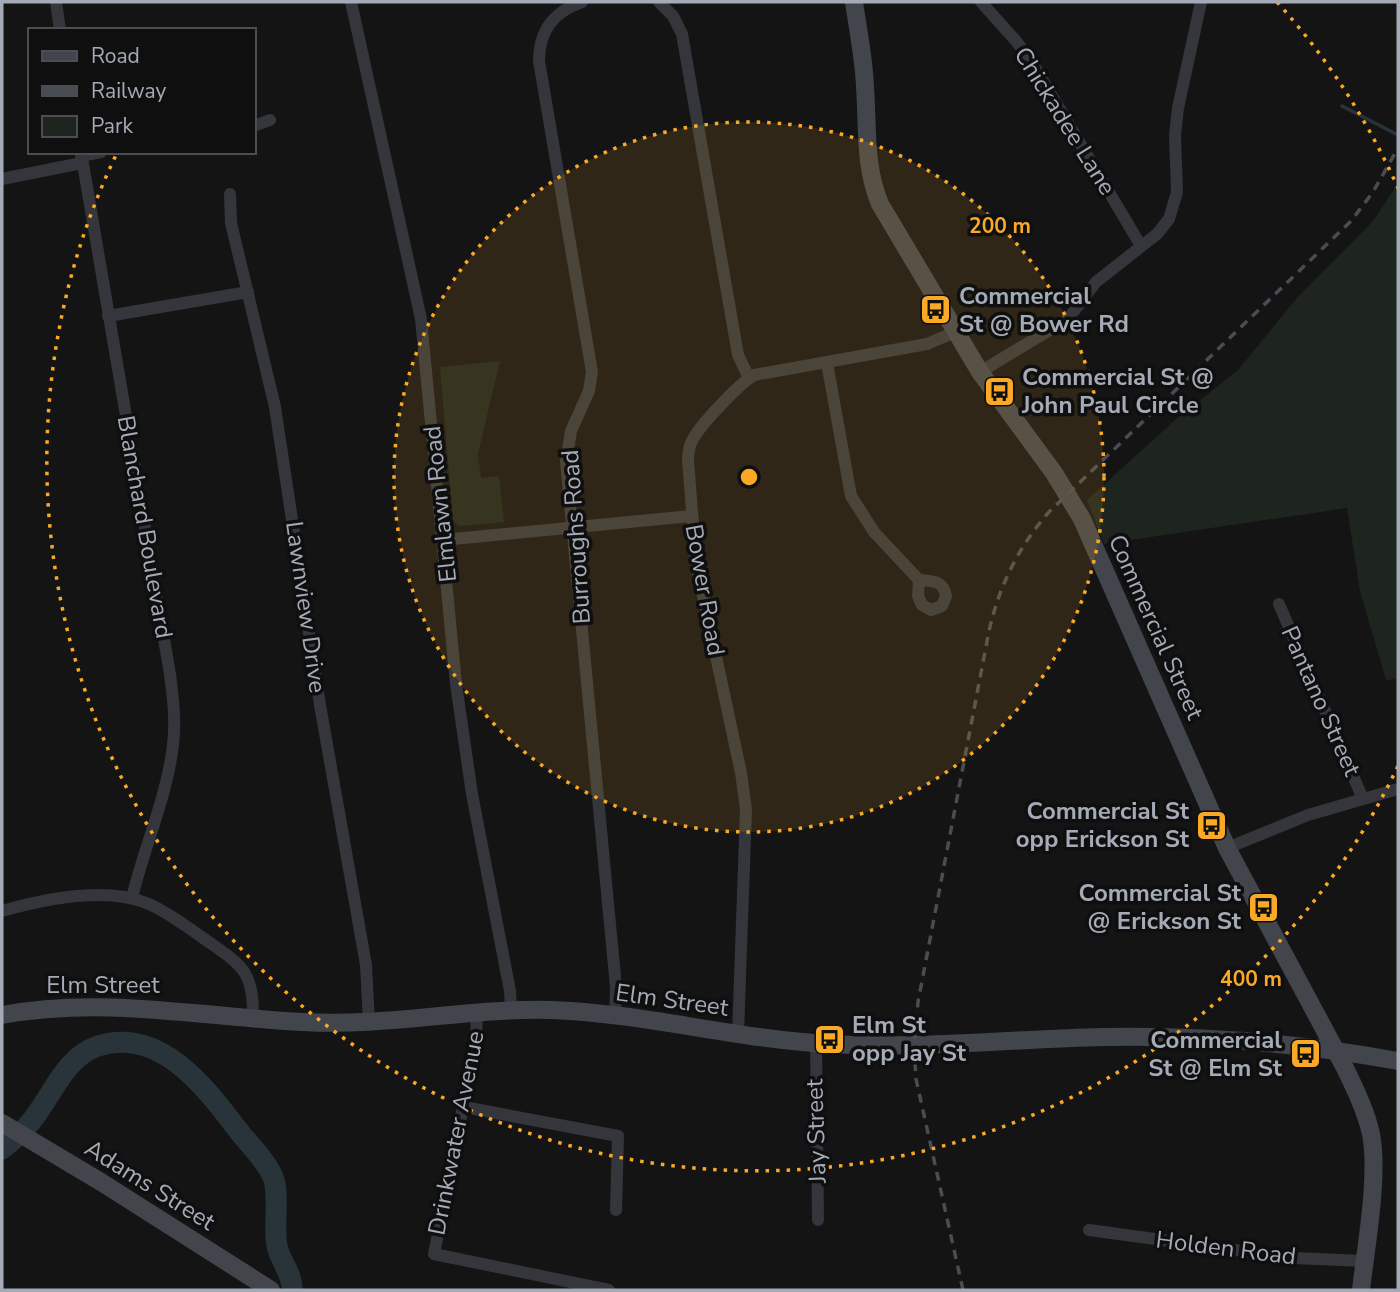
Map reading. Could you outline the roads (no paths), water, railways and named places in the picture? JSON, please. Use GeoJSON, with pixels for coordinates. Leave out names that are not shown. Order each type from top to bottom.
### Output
{"type":"FeatureCollection","features":[{"type":"Feature","properties":{"kind":"main road","name":"Commercial Street"},"geometry":{"type":"LineString","coordinates":[[854,2],[864,69],[867,150],[873,186],[884,213],[980,372],[1062,484],[1082,519],[1227,848],[1362,1104],[1372,1142],[1373,1168],[1361,1290]]}},
{"type":"Feature","properties":{"kind":"main road","name":"Elm Street"},"geometry":{"type":"LineString","coordinates":[[2,1015],[59,1007],[120,1006],[307,1023],[511,1010],[561,1011],[816,1043],[890,1046],[1103,1037],[1174,1037],[1268,1041],[1398,1061]]}},
{"type":"Feature","properties":{"kind":"main road","name":"Adams Street"},"geometry":{"type":"LineString","coordinates":[[6,1125],[269,1290]]}},
{"type":"Feature","properties":{"kind":"street"},"geometry":{"type":"LineString","coordinates":[[56,2],[60,28]]}},
{"type":"Feature","properties":{"kind":"street","name":"Elmlawn Road"},"geometry":{"type":"LineString","coordinates":[[351,2],[424,340],[455,677],[470,781],[510,991],[511,1010]]}},
{"type":"Feature","properties":{"kind":"street","name":"Burroughs Road"},"geometry":{"type":"LineString","coordinates":[[582,2],[562,10],[548,24],[542,34],[539,55],[592,372],[589,391],[573,424],[567,446],[567,470],[616,987],[615,1017]]}},
{"type":"Feature","properties":{"kind":"street"},"geometry":{"type":"LineString","coordinates":[[659,2],[673,16],[682,34],[738,355],[749,378],[933,342],[955,332]]}},
{"type":"Feature","properties":{"kind":"street","name":"Chickadee Lane"},"geometry":{"type":"LineString","coordinates":[[981,2],[1033,64],[1141,246]]}},
{"type":"Feature","properties":{"kind":"street"},"geometry":{"type":"LineString","coordinates":[[980,372],[1068,319],[1096,282],[1166,225],[1175,204],[1177,117],[1201,2]]}},
{"type":"Feature","properties":{"kind":"street"},"geometry":{"type":"LineString","coordinates":[[256,125],[270,120]]}},
{"type":"Feature","properties":{"kind":"street"},"geometry":{"type":"LineString","coordinates":[[2,179],[81,157]]}},
{"type":"Feature","properties":{"kind":"street","name":"Blanchard Boulevard"},"geometry":{"type":"LineString","coordinates":[[81,157],[174,708],[170,764],[132,898]]}},
{"type":"Feature","properties":{"kind":"street","name":"Lawnview Drive"},"geometry":{"type":"LineString","coordinates":[[230,194],[230,216],[278,420],[324,732],[366,965],[369,1021]]}},
{"type":"Feature","properties":{"kind":"street"},"geometry":{"type":"LineString","coordinates":[[108,316],[248,292]]}},
{"type":"Feature","properties":{"kind":"street"},"geometry":{"type":"LineString","coordinates":[[827,363],[851,496],[874,532],[919,580]]}},
{"type":"Feature","properties":{"kind":"street","name":"Bower Road"},"geometry":{"type":"LineString","coordinates":[[738,1034],[746,809],[696,563],[688,460],[691,444],[702,427],[749,378]]}},
{"type":"Feature","properties":{"kind":"street"},"geometry":{"type":"LineString","coordinates":[[443,540],[691,516]]}},
{"type":"Feature","properties":{"kind":"street","name":"Pantano Street"},"geometry":{"type":"LineString","coordinates":[[1279,604],[1363,799]]}},
{"type":"Feature","properties":{"kind":"street"},"geometry":{"type":"LineString","coordinates":[[1227,848],[1308,815],[1398,789]]}},
{"type":"Feature","properties":{"kind":"street"},"geometry":{"type":"LineString","coordinates":[[2,911],[75,897],[105,895],[132,898],[167,914],[240,965],[252,986],[253,1018]]}},
{"type":"Feature","properties":{"kind":"street","name":"Drinkwater Avenue"},"geometry":{"type":"LineString","coordinates":[[477,1012],[476,1040],[434,1254],[609,1290]]}},
{"type":"Feature","properties":{"kind":"street","name":"Jay Street"},"geometry":{"type":"LineString","coordinates":[[816,1043],[818,1220]]}},
{"type":"Feature","properties":{"kind":"street"},"geometry":{"type":"LineString","coordinates":[[464,1107],[618,1136],[616,1210]]}},
{"type":"Feature","properties":{"kind":"street","name":"Holden Road"},"geometry":{"type":"LineString","coordinates":[[1089,1230],[1286,1258],[1364,1261]]}},
{"type":"Feature","properties":{"kind":"waterway"},"geometry":{"type":"LineString","coordinates":[[1342,106],[1396,134]]}},
{"type":"Feature","properties":{"kind":"waterway"},"geometry":{"type":"LineString","coordinates":[[2,1149],[26,1128],[67,1069],[86,1051],[121,1042],[143,1045],[163,1054],[181,1066],[214,1099],[270,1171],[276,1193],[277,1246],[292,1290]]}},
{"type":"Feature","properties":{"kind":"railway"},"geometry":{"type":"LineString","coordinates":[[963,1290],[916,1079],[914,1045],[918,1002],[989,631],[998,598],[1019,553],[1049,512],[1351,221],[1373,192],[1398,148]]}},
{"type":"Feature","properties":{"kind":"place","name":"Commercial St @ Bower Rd"},"geometry":{"type":"Point","coordinates":[936,310]}},
{"type":"Feature","properties":{"kind":"place","name":"Commercial St @ John Paul Circle"},"geometry":{"type":"Point","coordinates":[999,391]}},
{"type":"Feature","properties":{"kind":"place","name":"Commercial St opp Erickson St"},"geometry":{"type":"Point","coordinates":[1212,825]}},
{"type":"Feature","properties":{"kind":"place","name":"Commercial St @ Erickson St"},"geometry":{"type":"Point","coordinates":[1264,907]}},
{"type":"Feature","properties":{"kind":"place","name":"Elm St opp Jay St"},"geometry":{"type":"Point","coordinates":[829,1039]}},
{"type":"Feature","properties":{"kind":"place","name":"Commercial St @ Elm St"},"geometry":{"type":"Point","coordinates":[1305,1054]}}]}
